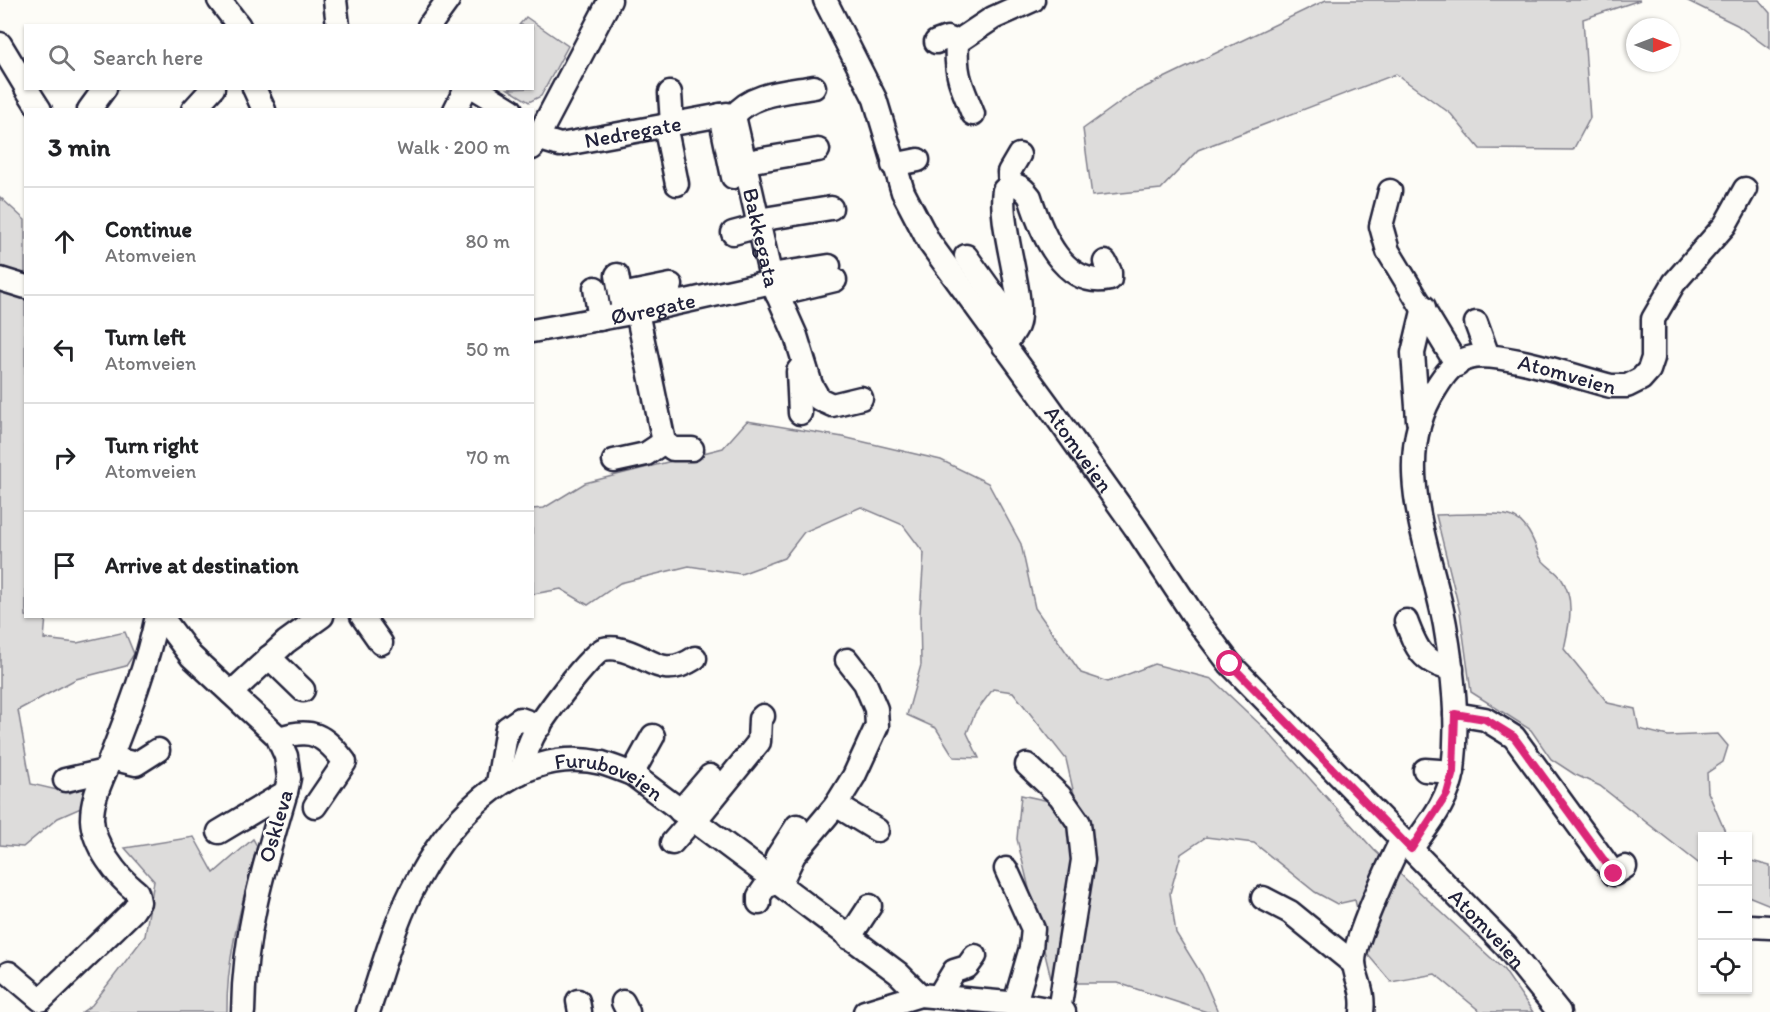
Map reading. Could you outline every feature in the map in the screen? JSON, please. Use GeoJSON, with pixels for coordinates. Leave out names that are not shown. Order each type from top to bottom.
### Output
{"type":"FeatureCollection","features":[{"type":"Feature","properties":{"kind":"street"},"geometry":{"type":"LineString","coordinates":[[219,0],[237,24]]}},
{"type":"Feature","properties":{"kind":"street"},"geometry":{"type":"LineString","coordinates":[[335,0],[338,24]]}},
{"type":"Feature","properties":{"kind":"street"},"geometry":{"type":"LineString","coordinates":[[536,134],[610,0]]}},
{"type":"Feature","properties":{"kind":"street","name":"Atomveien"},"geometry":{"type":"LineString","coordinates":[[825,0],[860,65],[875,99],[894,165],[916,220],[929,242],[1007,342],[1219,650],[1506,946],[1559,1012]]}},
{"type":"Feature","properties":{"kind":"street"},"geometry":{"type":"LineString","coordinates":[[973,114],[959,85],[956,62],[947,42],[991,9],[1033,0]]}},
{"type":"Feature","properties":{"kind":"street"},"geometry":{"type":"LineString","coordinates":[[430,24],[442,2]]}},
{"type":"Feature","properties":{"kind":"street"},"geometry":{"type":"LineString","coordinates":[[3,55],[24,85]]}},
{"type":"Feature","properties":{"kind":"street"},"geometry":{"type":"LineString","coordinates":[[727,115],[742,105],[760,98],[814,87]]}},
{"type":"Feature","properties":{"kind":"street"},"geometry":{"type":"LineString","coordinates":[[27,90],[39,108]]}},
{"type":"Feature","properties":{"kind":"street"},"geometry":{"type":"LineString","coordinates":[[90,108],[104,90]]}},
{"type":"Feature","properties":{"kind":"street"},"geometry":{"type":"LineString","coordinates":[[195,108],[211,90]]}},
{"type":"Feature","properties":{"kind":"street"},"geometry":{"type":"LineString","coordinates":[[255,90],[263,108]]}},
{"type":"Feature","properties":{"kind":"street"},"geometry":{"type":"LineString","coordinates":[[455,108],[465,90]]}},
{"type":"Feature","properties":{"kind":"street"},"geometry":{"type":"LineString","coordinates":[[479,90],[509,108]]}},
{"type":"Feature","properties":{"kind":"street"},"geometry":{"type":"LineString","coordinates":[[670,93],[656,123],[677,183]]}},
{"type":"Feature","properties":{"kind":"street","name":"Nedregate"},"geometry":{"type":"LineString","coordinates":[[536,134],[560,145],[656,123],[727,115]]}},
{"type":"Feature","properties":{"kind":"street","name":"Bakkegata"},"geometry":{"type":"LineString","coordinates":[[727,115],[739,169],[759,221],[773,284],[819,399],[832,405],[861,398]]}},
{"type":"Feature","properties":{"kind":"street"},"geometry":{"type":"LineString","coordinates":[[739,169],[818,150]]}},
{"type":"Feature","properties":{"kind":"street"},"geometry":{"type":"LineString","coordinates":[[1010,185],[1009,172],[1019,154]]}},
{"type":"Feature","properties":{"kind":"street"},"geometry":{"type":"LineString","coordinates":[[894,165],[918,160]]}},
{"type":"Feature","properties":{"kind":"street"},"geometry":{"type":"LineString","coordinates":[[1007,342],[1018,324],[1017,300],[1003,213],[1004,190],[1010,185],[1024,189],[1030,197],[1053,251],[1067,266],[1081,277],[1103,281],[1110,279],[1110,272],[1105,262]]}},
{"type":"Feature","properties":{"kind":"street","name":"Atomveien"},"geometry":{"type":"LineString","coordinates":[[1457,365],[1468,358],[1488,356],[1611,386],[1627,386],[1641,380],[1653,358],[1653,319],[1674,283],[1725,225],[1745,189]]}},
{"type":"Feature","properties":{"kind":"street"},"geometry":{"type":"LineString","coordinates":[[1389,191],[1381,226],[1388,251],[1424,307],[1457,365],[1447,370],[1418,420]]}},
{"type":"Feature","properties":{"kind":"street"},"geometry":{"type":"LineString","coordinates":[[733,233],[748,230],[759,221],[831,208]]}},
{"type":"Feature","properties":{"kind":"street"},"geometry":{"type":"LineString","coordinates":[[966,256],[1004,309],[1007,342]]}},
{"type":"Feature","properties":{"kind":"street","name":"Øvregate"},"geometry":{"type":"LineString","coordinates":[[534,331],[600,319],[625,299],[773,284],[832,273]]}},
{"type":"Feature","properties":{"kind":"street"},"geometry":{"type":"LineString","coordinates":[[0,279],[24,286]]}},
{"type":"Feature","properties":{"kind":"street"},"geometry":{"type":"LineString","coordinates":[[671,285],[625,299],[664,442],[674,449],[693,449]]}},
{"type":"Feature","properties":{"kind":"street"},"geometry":{"type":"LineString","coordinates":[[595,288],[600,319]]}},
{"type":"Feature","properties":{"kind":"street"},"geometry":{"type":"LineString","coordinates":[[1362,1012],[1361,984],[1354,964],[1356,943],[1406,845],[1447,794],[1453,772],[1455,714],[1452,669],[1415,494],[1413,453],[1418,420],[1413,352],[1424,307]]}},
{"type":"Feature","properties":{"kind":"street"},"geometry":{"type":"LineString","coordinates":[[1476,323],[1488,356]]}},
{"type":"Feature","properties":{"kind":"street"},"geometry":{"type":"LineString","coordinates":[[800,413],[798,371],[804,360]]}},
{"type":"Feature","properties":{"kind":"street"},"geometry":{"type":"LineString","coordinates":[[614,461],[646,454],[664,442]]}},
{"type":"Feature","properties":{"kind":"street"},"geometry":{"type":"LineString","coordinates":[[9,973],[41,1000],[133,911],[139,902],[137,892],[126,884],[98,840],[83,825],[140,681],[158,618]]}},
{"type":"Feature","properties":{"kind":"street","name":"Oskleva"},"geometry":{"type":"LineString","coordinates":[[161,618],[191,656],[279,738],[288,766],[286,792],[255,898],[243,972],[243,1012]]}},
{"type":"Feature","properties":{"kind":"street"},"geometry":{"type":"LineString","coordinates":[[231,693],[269,657],[319,618]]}},
{"type":"Feature","properties":{"kind":"street"},"geometry":{"type":"LineString","coordinates":[[363,618],[381,643]]}},
{"type":"Feature","properties":{"kind":"street"},"geometry":{"type":"LineString","coordinates":[[1406,621],[1416,647],[1435,666],[1452,669]]}},
{"type":"Feature","properties":{"kind":"street"},"geometry":{"type":"LineString","coordinates":[[520,773],[533,736],[567,687],[591,659],[603,649],[618,649],[664,667],[680,668],[695,658]]}},
{"type":"Feature","properties":{"kind":"street"},"geometry":{"type":"LineString","coordinates":[[269,657],[303,690]]}},
{"type":"Feature","properties":{"kind":"street"},"geometry":{"type":"LineString","coordinates":[[759,903],[759,896],[773,878],[836,805],[854,776],[877,726],[876,709],[865,683],[847,660]]}},
{"type":"Feature","properties":{"kind":"street"},"geometry":{"type":"LineString","coordinates":[[1455,714],[1485,719],[1514,737],[1614,874],[1625,867]]}},
{"type":"Feature","properties":{"kind":"street"},"geometry":{"type":"LineString","coordinates":[[689,817],[759,742],[760,719],[763,716]]}},
{"type":"Feature","properties":{"kind":"street"},"geometry":{"type":"LineString","coordinates":[[498,783],[507,728],[520,719],[540,726]]}},
{"type":"Feature","properties":{"kind":"street"},"geometry":{"type":"LineString","coordinates":[[279,738],[299,731],[315,733],[335,749],[345,762],[315,806]]}},
{"type":"Feature","properties":{"kind":"street"},"geometry":{"type":"LineString","coordinates":[[632,774],[653,736]]}},
{"type":"Feature","properties":{"kind":"street"},"geometry":{"type":"LineString","coordinates":[[65,780],[108,765],[136,764],[158,750]]}},
{"type":"Feature","properties":{"kind":"street","name":"Furuboveien"},"geometry":{"type":"LineString","coordinates":[[368,1012],[370,975],[417,880],[436,849],[467,813],[498,783],[544,764],[570,761],[600,763],[632,774],[898,973],[923,1000]]}},
{"type":"Feature","properties":{"kind":"street"},"geometry":{"type":"LineString","coordinates":[[865,1012],[923,1000],[1019,1006],[1062,1012],[1083,860],[1079,823],[1060,796],[1027,765]]}},
{"type":"Feature","properties":{"kind":"street"},"geometry":{"type":"LineString","coordinates":[[1425,770],[1453,772]]}},
{"type":"Feature","properties":{"kind":"street"},"geometry":{"type":"LineString","coordinates":[[672,843],[689,817],[710,776]]}},
{"type":"Feature","properties":{"kind":"street"},"geometry":{"type":"LineString","coordinates":[[219,832],[286,792]]}},
{"type":"Feature","properties":{"kind":"street"},"geometry":{"type":"LineString","coordinates":[[836,805],[877,830]]}},
{"type":"Feature","properties":{"kind":"street"},"geometry":{"type":"LineString","coordinates":[[773,878],[797,826]]}},
{"type":"Feature","properties":{"kind":"street"},"geometry":{"type":"LineString","coordinates":[[1006,868],[1033,929],[1019,1006]]}},
{"type":"Feature","properties":{"kind":"street"},"geometry":{"type":"LineString","coordinates":[[1263,898],[1290,912],[1354,964]]}},
{"type":"Feature","properties":{"kind":"street"},"geometry":{"type":"LineString","coordinates":[[849,938],[870,906]]}},
{"type":"Feature","properties":{"kind":"street"},"geometry":{"type":"LineString","coordinates":[[923,1000],[954,971],[967,967],[975,956]]}},
{"type":"Feature","properties":{"kind":"shaded area"},"geometry":{"type":"Polygon","coordinates":[[[1326,0],[1640,0],[1583,19],[1590,118],[1573,150],[1480,149],[1451,114],[1396,74],[1198,150],[1161,189],[1092,196],[1083,129],[1133,93],[1326,0]]]}},
{"type":"Feature","properties":{"kind":"shaded area"},"geometry":{"type":"Polygon","coordinates":[[[1686,0],[1759,0],[1770,13],[1770,49],[1737,25],[1686,0]]]}},
{"type":"Feature","properties":{"kind":"shaded area"},"geometry":{"type":"Polygon","coordinates":[[[526,17],[568,46],[541,96],[529,102],[510,90],[534,90],[534,24],[520,24],[526,17]]]}},
{"type":"Feature","properties":{"kind":"shaded area"},"geometry":{"type":"Polygon","coordinates":[[[0,197],[24,219],[24,618],[46,618],[44,639],[77,643],[125,632],[134,654],[126,666],[76,679],[18,710],[31,784],[70,793],[85,786],[92,788],[81,808],[58,818],[23,847],[0,845],[0,197]]]}},
{"type":"Feature","properties":{"kind":"shaded area"},"geometry":{"type":"Polygon","coordinates":[[[747,421],[843,437],[941,460],[988,483],[1021,544],[1035,608],[1081,673],[1108,682],[1154,664],[1212,679],[1266,730],[1374,850],[1504,970],[1533,1012],[1481,1012],[1435,974],[1391,982],[1368,955],[1355,900],[1337,904],[1315,892],[1254,843],[1206,837],[1181,854],[1170,893],[1176,933],[1202,975],[1218,1012],[1207,1012],[1118,983],[1052,983],[1017,839],[1021,795],[1077,807],[1066,759],[1013,692],[993,689],[975,713],[967,733],[979,758],[954,757],[936,728],[907,715],[921,665],[920,613],[924,553],[903,525],[861,507],[804,532],[784,558],[741,574],[689,566],[620,583],[588,605],[561,589],[534,594],[534,509],[544,508],[585,483],[723,448],[747,421]]]}},
{"type":"Feature","properties":{"kind":"shaded area"},"geometry":{"type":"Polygon","coordinates":[[[1494,514],[1516,518],[1525,526],[1541,558],[1566,586],[1570,613],[1564,649],[1608,703],[1635,709],[1639,729],[1668,736],[1718,734],[1728,746],[1723,762],[1707,773],[1708,792],[1725,832],[1698,832],[1698,863],[1600,786],[1574,774],[1551,759],[1531,730],[1471,692],[1460,612],[1436,515],[1494,514]]]}},
{"type":"Feature","properties":{"kind":"shaded area"},"geometry":{"type":"Polygon","coordinates":[[[194,837],[214,873],[253,839],[257,846],[232,949],[227,1012],[82,1012],[92,1005],[145,936],[154,881],[125,848],[194,837]]]}},
{"type":"Feature","properties":{"kind":"shaded area"},"geometry":{"type":"Polygon","coordinates":[[[1752,861],[1770,866],[1770,905],[1752,898],[1752,861]]]}},
{"type":"Feature","properties":{"kind":"route"},"geometry":{"type":"LineString","coordinates":[[1230,664],[1411,849],[1447,794],[1453,772],[1455,714],[1485,719],[1514,737],[1614,874]]}}]}
